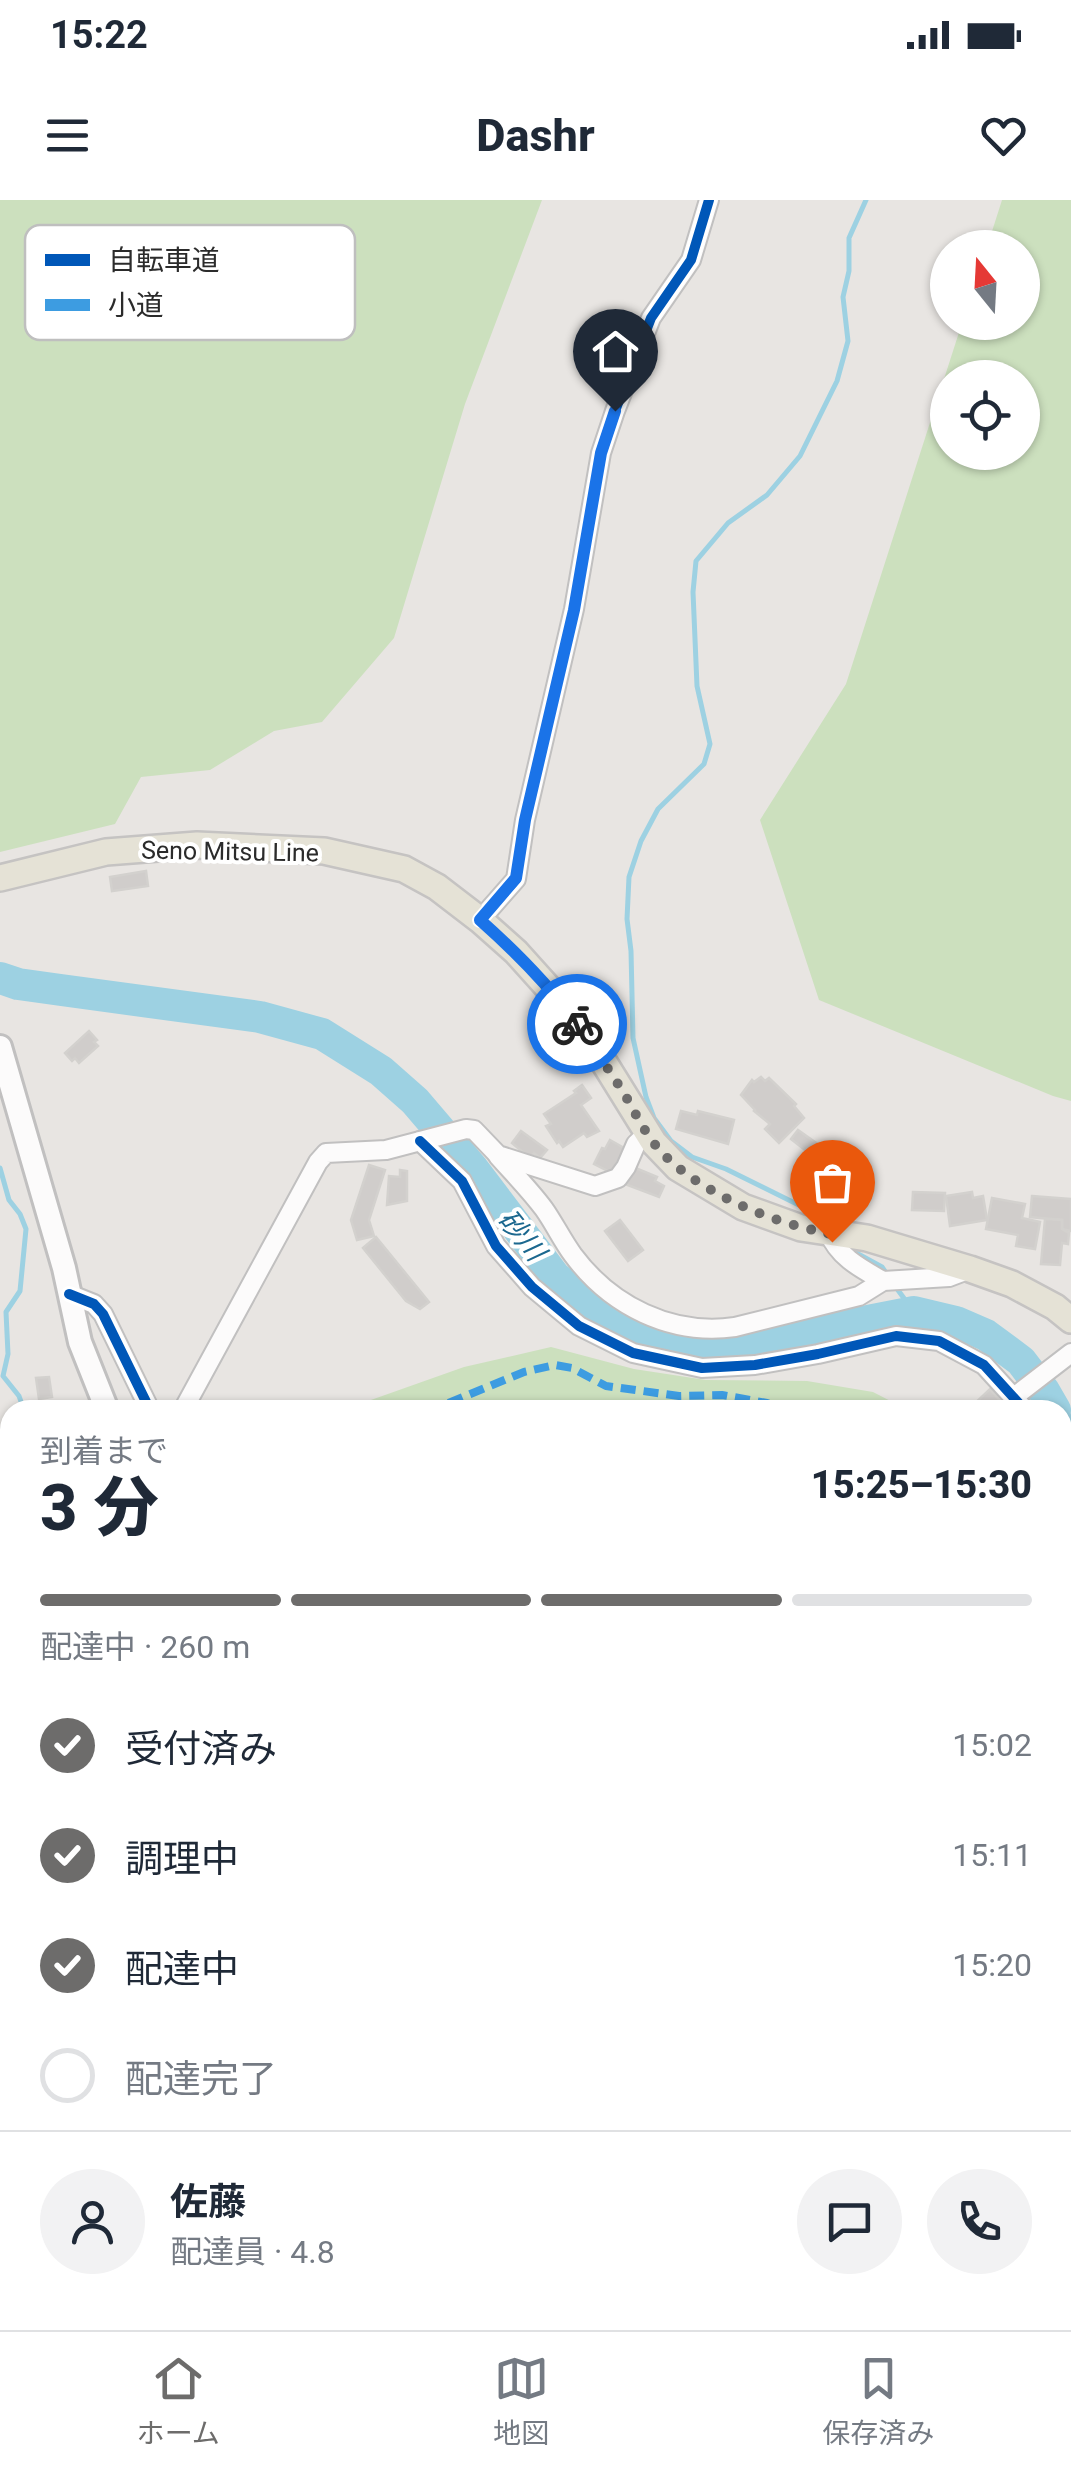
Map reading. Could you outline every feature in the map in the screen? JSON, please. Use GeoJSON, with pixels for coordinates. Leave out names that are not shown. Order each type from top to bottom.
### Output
{"type":"FeatureCollection","features":[{"type":"Feature","properties":{"kind":"main road","name":"Seno Mitsu Line"},"geometry":{"type":"LineString","coordinates":[[0,878],[78,857],[134,848],[197,845],[324,851],[404,869],[436,887],[516,952],[561,1002],[654,1143],[678,1168],[744,1207],[801,1228],[867,1238],[970,1269],[1012,1284],[1071,1320]]}},
{"type":"Feature","properties":{"kind":"main road"},"geometry":{"type":"LineString","coordinates":[[2,1058],[64,1268],[80,1342],[103,1400]]}},
{"type":"Feature","properties":{"kind":"street"},"geometry":{"type":"LineString","coordinates":[[480,920],[516,878],[525,820],[574,610],[601,453],[650,318],[690,260],[709,200]]}},
{"type":"Feature","properties":{"kind":"street"},"geometry":{"type":"LineString","coordinates":[[187,1400],[318,1162],[326,1154],[386,1150],[466,1128],[474,1130],[544,1209],[596,1283],[646,1316],[715,1330],[860,1296],[883,1281],[949,1277],[970,1269]]}},
{"type":"Feature","properties":{"kind":"street"},"geometry":{"type":"LineString","coordinates":[[498,1155],[595,1186],[618,1178],[636,1144],[648,1133]]}},
{"type":"Feature","properties":{"kind":"street"},"geometry":{"type":"LineString","coordinates":[[420,1141],[462,1181],[496,1246],[532,1287],[579,1326],[633,1354],[702,1368],[818,1354],[896,1336],[939,1341],[984,1366],[1017,1400]]}},
{"type":"Feature","properties":{"kind":"street"},"geometry":{"type":"LineString","coordinates":[[828,1233],[852,1262],[883,1281]]}},
{"type":"Feature","properties":{"kind":"street"},"geometry":{"type":"LineString","coordinates":[[69,1294],[94,1304],[103,1314],[145,1400]]}},
{"type":"Feature","properties":{"kind":"street"},"geometry":{"type":"LineString","coordinates":[[1023,1400],[1064,1359]]}},
{"type":"Feature","properties":{"kind":"green space"},"geometry":{"type":"Polygon","coordinates":[[[0,200],[542,200],[465,404],[394,638],[322,722],[274,731],[210,770],[141,777],[115,824],[0,852],[0,200]]]}},
{"type":"Feature","properties":{"kind":"green space"},"geometry":{"type":"Polygon","coordinates":[[[1002,200],[1071,200],[1071,1101],[819,1000],[760,820],[846,684],[930,423],[930,470],[1040,470],[1040,360],[950,360],[957,340],[1040,340],[1040,230],[992,230],[1002,200]]]}},
{"type":"Feature","properties":{"kind":"green space"},"geometry":{"type":"Polygon","coordinates":[[[551,1347],[634,1369],[706,1380],[807,1381],[873,1392],[889,1400],[371,1400],[464,1367],[551,1347]]]}},
{"type":"Feature","properties":{"kind":"building"},"geometry":{"type":"Polygon","coordinates":[[[146,871],[148,886],[112,891],[110,877],[146,871]]]}},
{"type":"Feature","properties":{"kind":"building"},"geometry":{"type":"Polygon","coordinates":[[[89,1031],[98,1046],[79,1063],[75,1058],[72,1061],[65,1053],[89,1031]]]}},
{"type":"Feature","properties":{"kind":"building"},"geometry":{"type":"Polygon","coordinates":[[[761,1077],[765,1081],[769,1078],[796,1104],[804,1118],[779,1143],[765,1129],[770,1124],[741,1095],[752,1080],[761,1077]]]}},
{"type":"Feature","properties":{"kind":"building"},"geometry":{"type":"Polygon","coordinates":[[[582,1085],[591,1098],[581,1105],[599,1131],[587,1137],[584,1133],[563,1147],[546,1126],[551,1124],[544,1114],[582,1085]]]}},
{"type":"Feature","properties":{"kind":"building"},"geometry":{"type":"Polygon","coordinates":[[[681,1111],[734,1120],[728,1144],[676,1129],[681,1111]]]}},
{"type":"Feature","properties":{"kind":"building"},"geometry":{"type":"Polygon","coordinates":[[[798,1130],[822,1147],[814,1157],[791,1139],[798,1130]]]}},
{"type":"Feature","properties":{"kind":"building"},"geometry":{"type":"Polygon","coordinates":[[[521,1131],[547,1150],[540,1158],[534,1153],[530,1158],[512,1143],[521,1131]]]}},
{"type":"Feature","properties":{"kind":"building"},"geometry":{"type":"Polygon","coordinates":[[[610,1140],[624,1148],[612,1173],[594,1164],[610,1140]]]}},
{"type":"Feature","properties":{"kind":"building"},"geometry":{"type":"Polygon","coordinates":[[[369,1165],[385,1170],[369,1220],[374,1236],[357,1240],[351,1220],[369,1165]]]}},
{"type":"Feature","properties":{"kind":"building"},"geometry":{"type":"Polygon","coordinates":[[[633,1167],[657,1177],[655,1181],[664,1186],[659,1197],[625,1184],[633,1167]]]}},
{"type":"Feature","properties":{"kind":"building"},"geometry":{"type":"Polygon","coordinates":[[[400,1170],[407,1171],[407,1201],[387,1205],[389,1176],[400,1177],[400,1170]]]}},
{"type":"Feature","properties":{"kind":"building"},"geometry":{"type":"Polygon","coordinates":[[[913,1192],[945,1193],[944,1211],[912,1210],[913,1192]]]}},
{"type":"Feature","properties":{"kind":"building"},"geometry":{"type":"Polygon","coordinates":[[[972,1192],[973,1198],[983,1196],[987,1220],[950,1226],[946,1196],[972,1192]]]}},
{"type":"Feature","properties":{"kind":"building"},"geometry":{"type":"Polygon","coordinates":[[[1032,1196],[1071,1199],[1071,1231],[1062,1229],[1062,1220],[1030,1217],[1032,1196]]]}},
{"type":"Feature","properties":{"kind":"building"},"geometry":{"type":"Polygon","coordinates":[[[992,1198],[1025,1204],[1022,1218],[1040,1222],[1035,1249],[1016,1246],[1018,1235],[986,1229],[992,1198]]]}},
{"type":"Feature","properties":{"kind":"building"},"geometry":{"type":"Polygon","coordinates":[[[1045,1219],[1062,1220],[1062,1229],[1069,1233],[1068,1244],[1062,1243],[1060,1265],[1041,1264],[1045,1219]]]}},
{"type":"Feature","properties":{"kind":"building"},"geometry":{"type":"Polygon","coordinates":[[[620,1220],[643,1250],[628,1261],[605,1231],[620,1220]]]}},
{"type":"Feature","properties":{"kind":"building"},"geometry":{"type":"Polygon","coordinates":[[[376,1237],[429,1302],[420,1309],[406,1301],[363,1248],[376,1237]]]}},
{"type":"Feature","properties":{"kind":"building"},"geometry":{"type":"Polygon","coordinates":[[[49,1377],[52,1397],[39,1399],[36,1378],[49,1377]]]}},
{"type":"Feature","properties":{"kind":"building"},"geometry":{"type":"Polygon","coordinates":[[[990,1389],[999,1400],[978,1400],[990,1389]]]}},
{"type":"Feature","properties":{"kind":"waterway"},"geometry":{"type":"LineString","coordinates":[[825,1218],[726,1169],[692,1157],[671,1141],[654,1118],[633,1038],[627,919],[629,877],[641,841],[658,809],[704,764],[710,744],[697,686],[693,592],[696,561],[728,523],[767,495],[800,456],[837,381],[848,341],[843,297],[849,271],[849,238],[866,200]]}},
{"type":"Feature","properties":{"kind":"waterway","name":"砂川"},"geometry":{"type":"LineString","coordinates":[[0,978],[18,984],[260,1017],[322,1034],[381,1071],[415,1101],[473,1169],[555,1277],[610,1319],[659,1338],[714,1347],[914,1312],[956,1322],[986,1335],[1021,1361],[1049,1400]]}},
{"type":"Feature","properties":{"kind":"waterway"},"geometry":{"type":"LineString","coordinates":[[0,1168],[9,1200],[26,1229],[20,1291],[6,1312],[8,1354],[3,1376],[20,1400]]}},
{"type":"Feature","properties":{"kind":"waterway"},"geometry":{"type":"LineString","coordinates":[[849,1249],[882,1267],[889,1277]]}},
{"type":"Feature","properties":{"kind":"waterway"},"geometry":{"type":"LineString","coordinates":[[895,1286],[914,1312]]}},
{"type":"Feature","properties":{"kind":"marked path"},"geometry":{"type":"LineString","coordinates":[[456,1400],[524,1372],[555,1365],[572,1368],[606,1386],[750,1400]]}},
{"type":"Feature","properties":{"kind":"cycle path"},"geometry":{"type":"LineString","coordinates":[[480,920],[516,879],[525,820],[574,609],[601,453],[651,318],[691,260],[709,200]]}},
{"type":"Feature","properties":{"kind":"cycle path"},"geometry":{"type":"LineString","coordinates":[[420,1141],[462,1181],[496,1246],[532,1287],[579,1326],[633,1353],[702,1368],[755,1365],[896,1336],[939,1341],[984,1365],[1016,1400]]}},
{"type":"Feature","properties":{"kind":"cycle path"},"geometry":{"type":"LineString","coordinates":[[69,1294],[94,1304],[103,1314],[145,1400]]}},
{"type":"Feature","properties":{"kind":"way so far"},"geometry":{"type":"LineString","coordinates":[[577,1024],[654,1143],[678,1168],[744,1207],[801,1228],[828,1233],[832,1242]]}},
{"type":"Feature","properties":{"kind":"route"},"geometry":{"type":"LineString","coordinates":[[577,1024],[516,952],[480,920],[516,878],[525,820],[574,610],[601,453],[615,411]]}}]}
